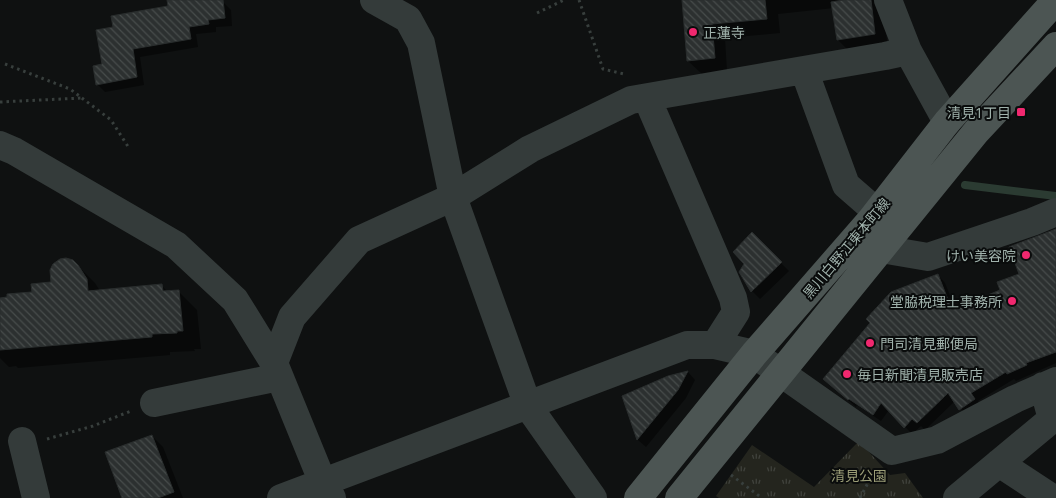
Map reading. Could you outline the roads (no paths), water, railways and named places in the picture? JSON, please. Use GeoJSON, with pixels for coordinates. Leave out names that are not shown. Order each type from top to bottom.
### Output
{"type":"FeatureCollection","features":[{"type":"Feature","properties":{"kind":"main road","name":"黒川白野江東本町線"},"geometry":{"type":"LineString","coordinates":[[638,498],[754,354],[877,212],[947,122],[1056,0]]}},
{"type":"Feature","properties":{"kind":"main road","name":"黒川白野江東本町線"},"geometry":{"type":"LineString","coordinates":[[679,498],[976,132],[1056,46]]}},
{"type":"Feature","properties":{"kind":"street"},"geometry":{"type":"LineString","coordinates":[[374,0],[408,19],[421,43],[453,197],[528,406],[594,498]]}},
{"type":"Feature","properties":{"kind":"street"},"geometry":{"type":"LineString","coordinates":[[888,0],[908,51],[947,122]]}},
{"type":"Feature","properties":{"kind":"street"},"geometry":{"type":"LineString","coordinates":[[277,370],[292,318],[359,240],[453,197],[530,149],[631,100],[908,51]]}},
{"type":"Feature","properties":{"kind":"street"},"geometry":{"type":"LineString","coordinates":[[804,70],[846,185],[877,212]]}},
{"type":"Feature","properties":{"kind":"street"},"geometry":{"type":"LineString","coordinates":[[647,98],[733,298],[736,312],[715,345]]}},
{"type":"Feature","properties":{"kind":"street"},"geometry":{"type":"LineString","coordinates":[[5,153],[176,245],[235,300],[277,370],[328,490]]}},
{"type":"Feature","properties":{"kind":"street"},"geometry":{"type":"LineString","coordinates":[[881,249],[928,258],[1056,212]]}},
{"type":"Feature","properties":{"kind":"street"},"geometry":{"type":"LineString","coordinates":[[281,498],[328,490],[528,406],[687,345],[715,345],[754,354],[892,451],[937,440],[1015,399],[1050,384],[1052,419],[957,498]]}},
{"type":"Feature","properties":{"kind":"street"},"geometry":{"type":"LineString","coordinates":[[154,402],[277,370]]}},
{"type":"Feature","properties":{"kind":"street"},"geometry":{"type":"LineString","coordinates":[[22,441],[36,498]]}},
{"type":"Feature","properties":{"kind":"street"},"geometry":{"type":"LineString","coordinates":[[999,463],[1052,498]]}},
{"type":"Feature","properties":{"kind":"waterway"},"geometry":{"type":"LineString","coordinates":[[965,185],[1056,196]]}},
{"type":"Feature","properties":{"kind":"place","name":"正蓮寺"},"geometry":{"type":"Point","coordinates":[693,32]}},
{"type":"Feature","properties":{"kind":"place","name":"清見1丁目"},"geometry":{"type":"Point","coordinates":[1021,112]}},
{"type":"Feature","properties":{"kind":"place","name":"けい美容院"},"geometry":{"type":"Point","coordinates":[1026,255]}},
{"type":"Feature","properties":{"kind":"place","name":"堂脇税理士事務所"},"geometry":{"type":"Point","coordinates":[1012,301]}},
{"type":"Feature","properties":{"kind":"place","name":"門司清見郵便局"},"geometry":{"type":"Point","coordinates":[870,343]}},
{"type":"Feature","properties":{"kind":"place","name":"毎日新聞清見販売店"},"geometry":{"type":"Point","coordinates":[847,374]}},
{"type":"Feature","properties":{"kind":"park label","name":"清見公園"},"geometry":{"type":"Point","coordinates":[859,475]}}]}
